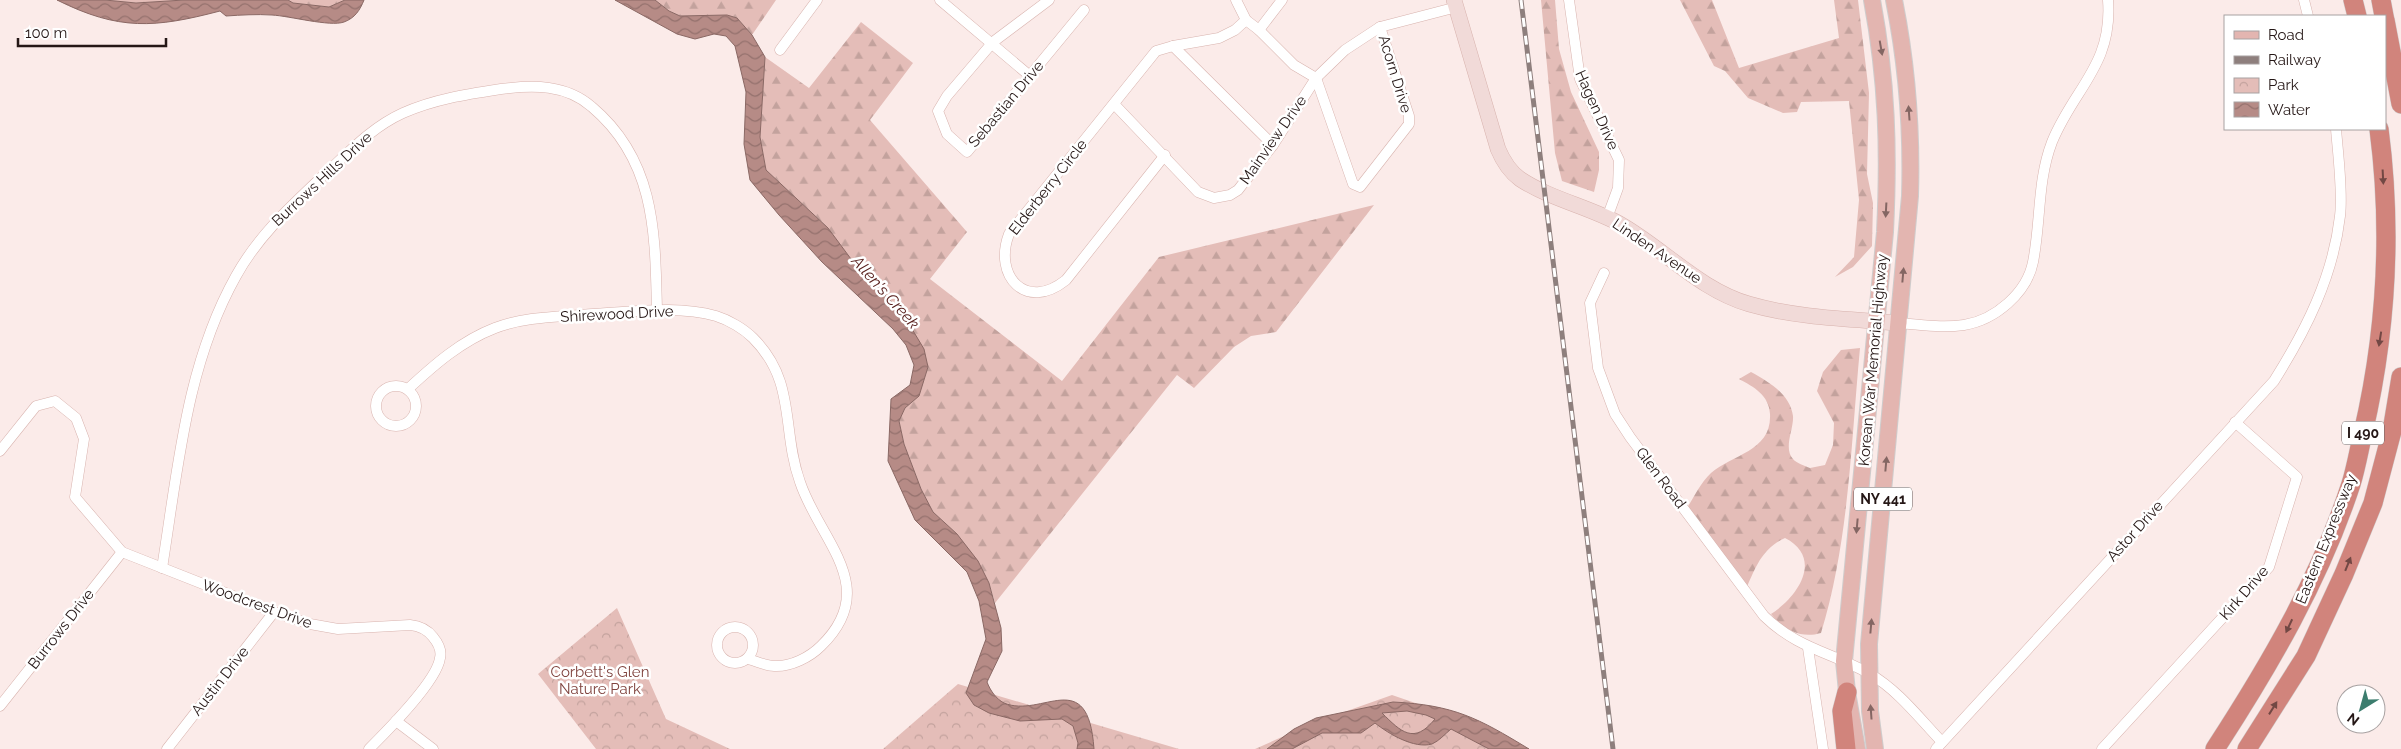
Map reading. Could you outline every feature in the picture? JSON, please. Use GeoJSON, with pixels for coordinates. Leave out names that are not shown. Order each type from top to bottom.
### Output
{"type":"FeatureCollection","features":[{"type":"Feature","properties":{"kind":"highway"},"geometry":{"type":"LineString","coordinates":[[2353,0],[2357,15]]}},
{"type":"Feature","properties":{"kind":"highway"},"geometry":{"type":"LineString","coordinates":[[2380,0],[2383,15]]}},
{"type":"Feature","properties":{"kind":"highway"},"geometry":{"type":"LineString","coordinates":[[2386,28],[2401,104]]}},
{"type":"Feature","properties":{"kind":"highway","name":"Eastern Expressway"},"geometry":{"type":"LineString","coordinates":[[2216,746],[2281,644],[2319,563],[2351,484],[2368,412],[2381,334],[2386,261],[2379,130]]}},
{"type":"Feature","properties":{"kind":"highway","name":"Eastern Expressway"},"geometry":{"type":"LineString","coordinates":[[2247,749],[2306,656],[2344,574],[2373,503],[2392,431],[2401,376]]}},
{"type":"Feature","properties":{"kind":"highway"},"geometry":{"type":"LineString","coordinates":[[1846,692],[1842,710],[1846,749]]}},
{"type":"Feature","properties":{"kind":"main road","name":"Korean War Memorial Highway"},"geometry":{"type":"LineString","coordinates":[[1856,749],[1846,692],[1844,661],[1877,321],[1888,171],[1884,64],[1872,0]]}},
{"type":"Feature","properties":{"kind":"main road","name":"Korean War Memorial Highway"},"geometry":{"type":"LineString","coordinates":[[1875,749],[1870,644],[1910,196],[1911,154],[1906,78],[1894,0]]}},
{"type":"Feature","properties":{"kind":"street"},"geometry":{"type":"LineString","coordinates":[[780,50],[817,0]]}},
{"type":"Feature","properties":{"kind":"street"},"geometry":{"type":"LineString","coordinates":[[940,0],[993,42],[1030,76]]}},
{"type":"Feature","properties":{"kind":"street","name":"Sebastian Drive"},"geometry":{"type":"LineString","coordinates":[[1049,0],[993,42],[947,96],[938,111],[947,134],[967,152],[1084,10]]}},
{"type":"Feature","properties":{"kind":"street"},"geometry":{"type":"LineString","coordinates":[[1236,0],[1246,20],[1259,30],[1294,65],[1316,78]]}},
{"type":"Feature","properties":{"kind":"street"},"geometry":{"type":"LineString","coordinates":[[1259,30],[1282,0]]}},
{"type":"Feature","properties":{"kind":"street","name":"Hagen Drive"},"geometry":{"type":"LineString","coordinates":[[1569,0],[1580,79],[1619,160],[1618,188],[1607,218]]}},
{"type":"Feature","properties":{"kind":"street"},"geometry":{"type":"LineString","coordinates":[[1899,323],[1948,326],[1965,325],[1980,320],[2004,306],[2018,293],[2027,280],[2033,264],[2040,189],[2051,146],[2103,52],[2109,17],[2108,0]]}},
{"type":"Feature","properties":{"kind":"street"},"geometry":{"type":"LineString","coordinates":[[2304,0],[2308,15]]}},
{"type":"Feature","properties":{"kind":"street","name":"Linden Avenue"},"geometry":{"type":"LineString","coordinates":[[1456,3],[1498,149],[1503,161],[1514,174],[1535,187],[1607,218],[1640,236],[1706,285],[1726,296],[1772,310],[1899,323]]}},
{"type":"Feature","properties":{"kind":"street","name":"Mainview Drive"},"geometry":{"type":"LineString","coordinates":[[1114,104],[1165,155],[1198,192],[1206,196],[1223,197],[1238,190],[1273,145],[1316,78],[1345,50],[1380,27],[1456,3]]}},
{"type":"Feature","properties":{"kind":"street","name":"Elderberry Circle"},"geometry":{"type":"LineString","coordinates":[[1165,155],[1066,280],[1056,288],[1040,293],[1029,292],[1015,283],[1007,271],[1004,258],[1004,246],[1009,234],[1156,51],[1219,38],[1235,30],[1246,20]]}},
{"type":"Feature","properties":{"kind":"street","name":"Acorn Drive"},"geometry":{"type":"LineString","coordinates":[[1316,78],[1353,184],[1360,187],[1409,124],[1409,116],[1380,27]]}},
{"type":"Feature","properties":{"kind":"street"},"geometry":{"type":"LineString","coordinates":[[1173,46],[1273,145]]}},
{"type":"Feature","properties":{"kind":"street","name":"Burrows Hills Drive"},"geometry":{"type":"LineString","coordinates":[[162,568],[193,384],[212,328],[236,276],[261,237],[290,206],[364,137],[386,122],[427,104],[471,93],[517,87],[561,89],[577,96],[608,122],[623,143],[647,194],[653,221],[657,310]]}},
{"type":"Feature","properties":{"kind":"street","name":"Astor Drive"},"geometry":{"type":"LineString","coordinates":[[1870,674],[1889,688],[1939,746],[2274,381],[2308,324],[2331,263],[2340,214],[2336,130]]}},
{"type":"Feature","properties":{"kind":"street","name":"Glen Road"},"geometry":{"type":"LineString","coordinates":[[1604,273],[1590,302],[1598,368],[1615,414],[1630,438],[1764,616],[1788,636],[1808,648],[1844,661],[1870,674]]}},
{"type":"Feature","properties":{"kind":"street","name":"Shirewood Drive"},"geometry":{"type":"LineString","coordinates":[[408,389],[448,354],[468,341],[501,326],[534,318],[657,310],[716,316],[734,324],[752,336],[775,364],[783,388],[790,444],[800,484],[809,504],[840,557],[847,588],[845,611],[830,637],[809,656],[792,664],[774,666],[748,658]]}},
{"type":"Feature","properties":{"kind":"street"},"geometry":{"type":"LineString","coordinates":[[395,385],[408,389],[412,394],[416,407],[411,419],[406,423],[393,426],[381,420],[375,408],[378,395],[383,390],[395,385]]}},
{"type":"Feature","properties":{"kind":"street"},"geometry":{"type":"LineString","coordinates":[[0,452],[36,406],[54,401],[76,418],[84,439],[74,497],[122,552]]}},
{"type":"Feature","properties":{"kind":"street","name":"Kirk Drive"},"geometry":{"type":"LineString","coordinates":[[2102,749],[2269,567],[2297,477],[2235,422]]}},
{"type":"Feature","properties":{"kind":"street","name":"Woodcrest Drive"},"geometry":{"type":"LineString","coordinates":[[122,552],[274,612],[330,628],[361,629],[410,625],[419,626],[430,633],[438,644],[441,653],[438,666],[396,721],[369,749]]}},
{"type":"Feature","properties":{"kind":"street","name":"Burrows Drive"},"geometry":{"type":"LineString","coordinates":[[0,706],[122,552]]}},
{"type":"Feature","properties":{"kind":"street","name":"Austin Drive"},"geometry":{"type":"LineString","coordinates":[[167,749],[274,612]]}},
{"type":"Feature","properties":{"kind":"street"},"geometry":{"type":"LineString","coordinates":[[1808,648],[1823,749]]}},
{"type":"Feature","properties":{"kind":"street"},"geometry":{"type":"LineString","coordinates":[[396,721],[433,749]]}},
{"type":"Feature","properties":{"kind":"green space"},"geometry":{"type":"Polygon","coordinates":[[[105,0],[184,0],[136,3],[105,0]]]}},
{"type":"Feature","properties":{"kind":"green space"},"geometry":{"type":"Polygon","coordinates":[[[288,0],[345,0],[329,7],[293,3],[288,0]]]}},
{"type":"Feature","properties":{"kind":"green space"},"geometry":{"type":"Polygon","coordinates":[[[655,0],[776,0],[752,35],[737,18],[727,15],[680,16],[669,11],[655,0]]]}},
{"type":"Feature","properties":{"kind":"green space"},"geometry":{"type":"Polygon","coordinates":[[[1541,0],[1555,0],[1559,49],[1571,92],[1599,152],[1599,170],[1594,192],[1562,181],[1555,153],[1541,0]]]}},
{"type":"Feature","properties":{"kind":"green space"},"geometry":{"type":"Polygon","coordinates":[[[1680,0],[1712,0],[1739,68],[1839,38],[1834,0],[1858,0],[1869,93],[1867,174],[1873,203],[1872,246],[1853,267],[1835,277],[1854,257],[1859,200],[1849,101],[1801,102],[1797,112],[1783,113],[1748,98],[1725,71],[1714,66],[1680,0]]]}},
{"type":"Feature","properties":{"kind":"green space"},"geometry":{"type":"Polygon","coordinates":[[[861,22],[913,63],[870,120],[967,232],[930,279],[1062,381],[1159,257],[1374,205],[1276,332],[1251,336],[1234,347],[1194,388],[1177,375],[995,603],[989,583],[957,534],[933,512],[921,489],[904,444],[899,421],[905,408],[919,395],[928,367],[828,228],[766,170],[760,137],[765,57],[809,88],[861,22]]]}},
{"type":"Feature","properties":{"kind":"green space"},"geometry":{"type":"Polygon","coordinates":[[[1860,348],[1848,492],[1838,563],[1821,633],[1814,635],[1800,634],[1781,625],[1771,614],[1790,598],[1798,588],[1803,577],[1805,566],[1803,556],[1797,546],[1785,538],[1777,542],[1761,558],[1747,587],[1687,508],[1711,473],[1750,450],[1765,436],[1769,426],[1770,414],[1767,402],[1760,392],[1739,379],[1751,372],[1778,390],[1788,401],[1793,416],[1789,449],[1793,459],[1810,468],[1825,465],[1833,445],[1834,423],[1817,391],[1823,372],[1841,350],[1860,348]]]}},
{"type":"Feature","properties":{"kind":"green space","name":"Corbett's Glen Nature Park"},"geometry":{"type":"Polygon","coordinates":[[[617,608],[666,719],[730,749],[596,749],[538,674],[617,608]]]}},
{"type":"Feature","properties":{"kind":"green space"},"geometry":{"type":"Polygon","coordinates":[[[958,684],[1179,749],[883,749],[958,684]]]}},
{"type":"Feature","properties":{"kind":"green space"},"geometry":{"type":"Polygon","coordinates":[[[1392,695],[1462,719],[1526,749],[1255,749],[1313,723],[1392,695]]]}},
{"type":"Feature","properties":{"kind":"water"},"geometry":{"type":"Polygon","coordinates":[[[57,0],[105,0],[136,3],[184,0],[288,0],[293,3],[329,7],[345,0],[364,0],[354,16],[338,23],[272,15],[226,16],[220,11],[176,21],[137,23],[119,22],[99,17],[57,0]]]}},
{"type":"Feature","properties":{"kind":"water"},"geometry":{"type":"Polygon","coordinates":[[[615,0],[655,0],[669,11],[680,16],[727,15],[737,18],[752,35],[765,57],[760,137],[766,170],[828,228],[851,259],[903,314],[924,349],[928,367],[919,396],[905,408],[899,421],[904,444],[921,489],[933,512],[957,534],[978,561],[989,583],[1001,628],[1002,651],[987,682],[988,685],[1001,701],[1019,706],[1061,700],[1073,701],[1083,708],[1090,723],[1094,749],[1077,749],[1078,743],[1073,726],[1062,719],[1020,721],[989,713],[974,705],[966,693],[986,639],[979,601],[967,572],[915,520],[888,461],[891,399],[910,385],[914,365],[906,345],[893,329],[822,262],[750,180],[744,144],[746,92],[735,46],[726,36],[714,34],[695,39],[677,34],[615,0]]]}},
{"type":"Feature","properties":{"kind":"water"},"geometry":{"type":"Polygon","coordinates":[[[1393,702],[1433,706],[1480,721],[1529,749],[1489,749],[1451,729],[1432,744],[1417,744],[1394,736],[1375,723],[1361,733],[1322,733],[1292,749],[1267,749],[1294,729],[1316,718],[1393,702]],[[1407,711],[1382,713],[1395,726],[1414,734],[1421,732],[1435,719],[1407,711]]]}},
{"type":"Feature","properties":{"kind":"railway"},"geometry":{"type":"LineString","coordinates":[[1521,0],[1613,749]]}},
{"type":"Feature","properties":{"kind":"water label","name":"Allen's Creek"},"geometry":{"type":"Point","coordinates":[886,292]}}]}
